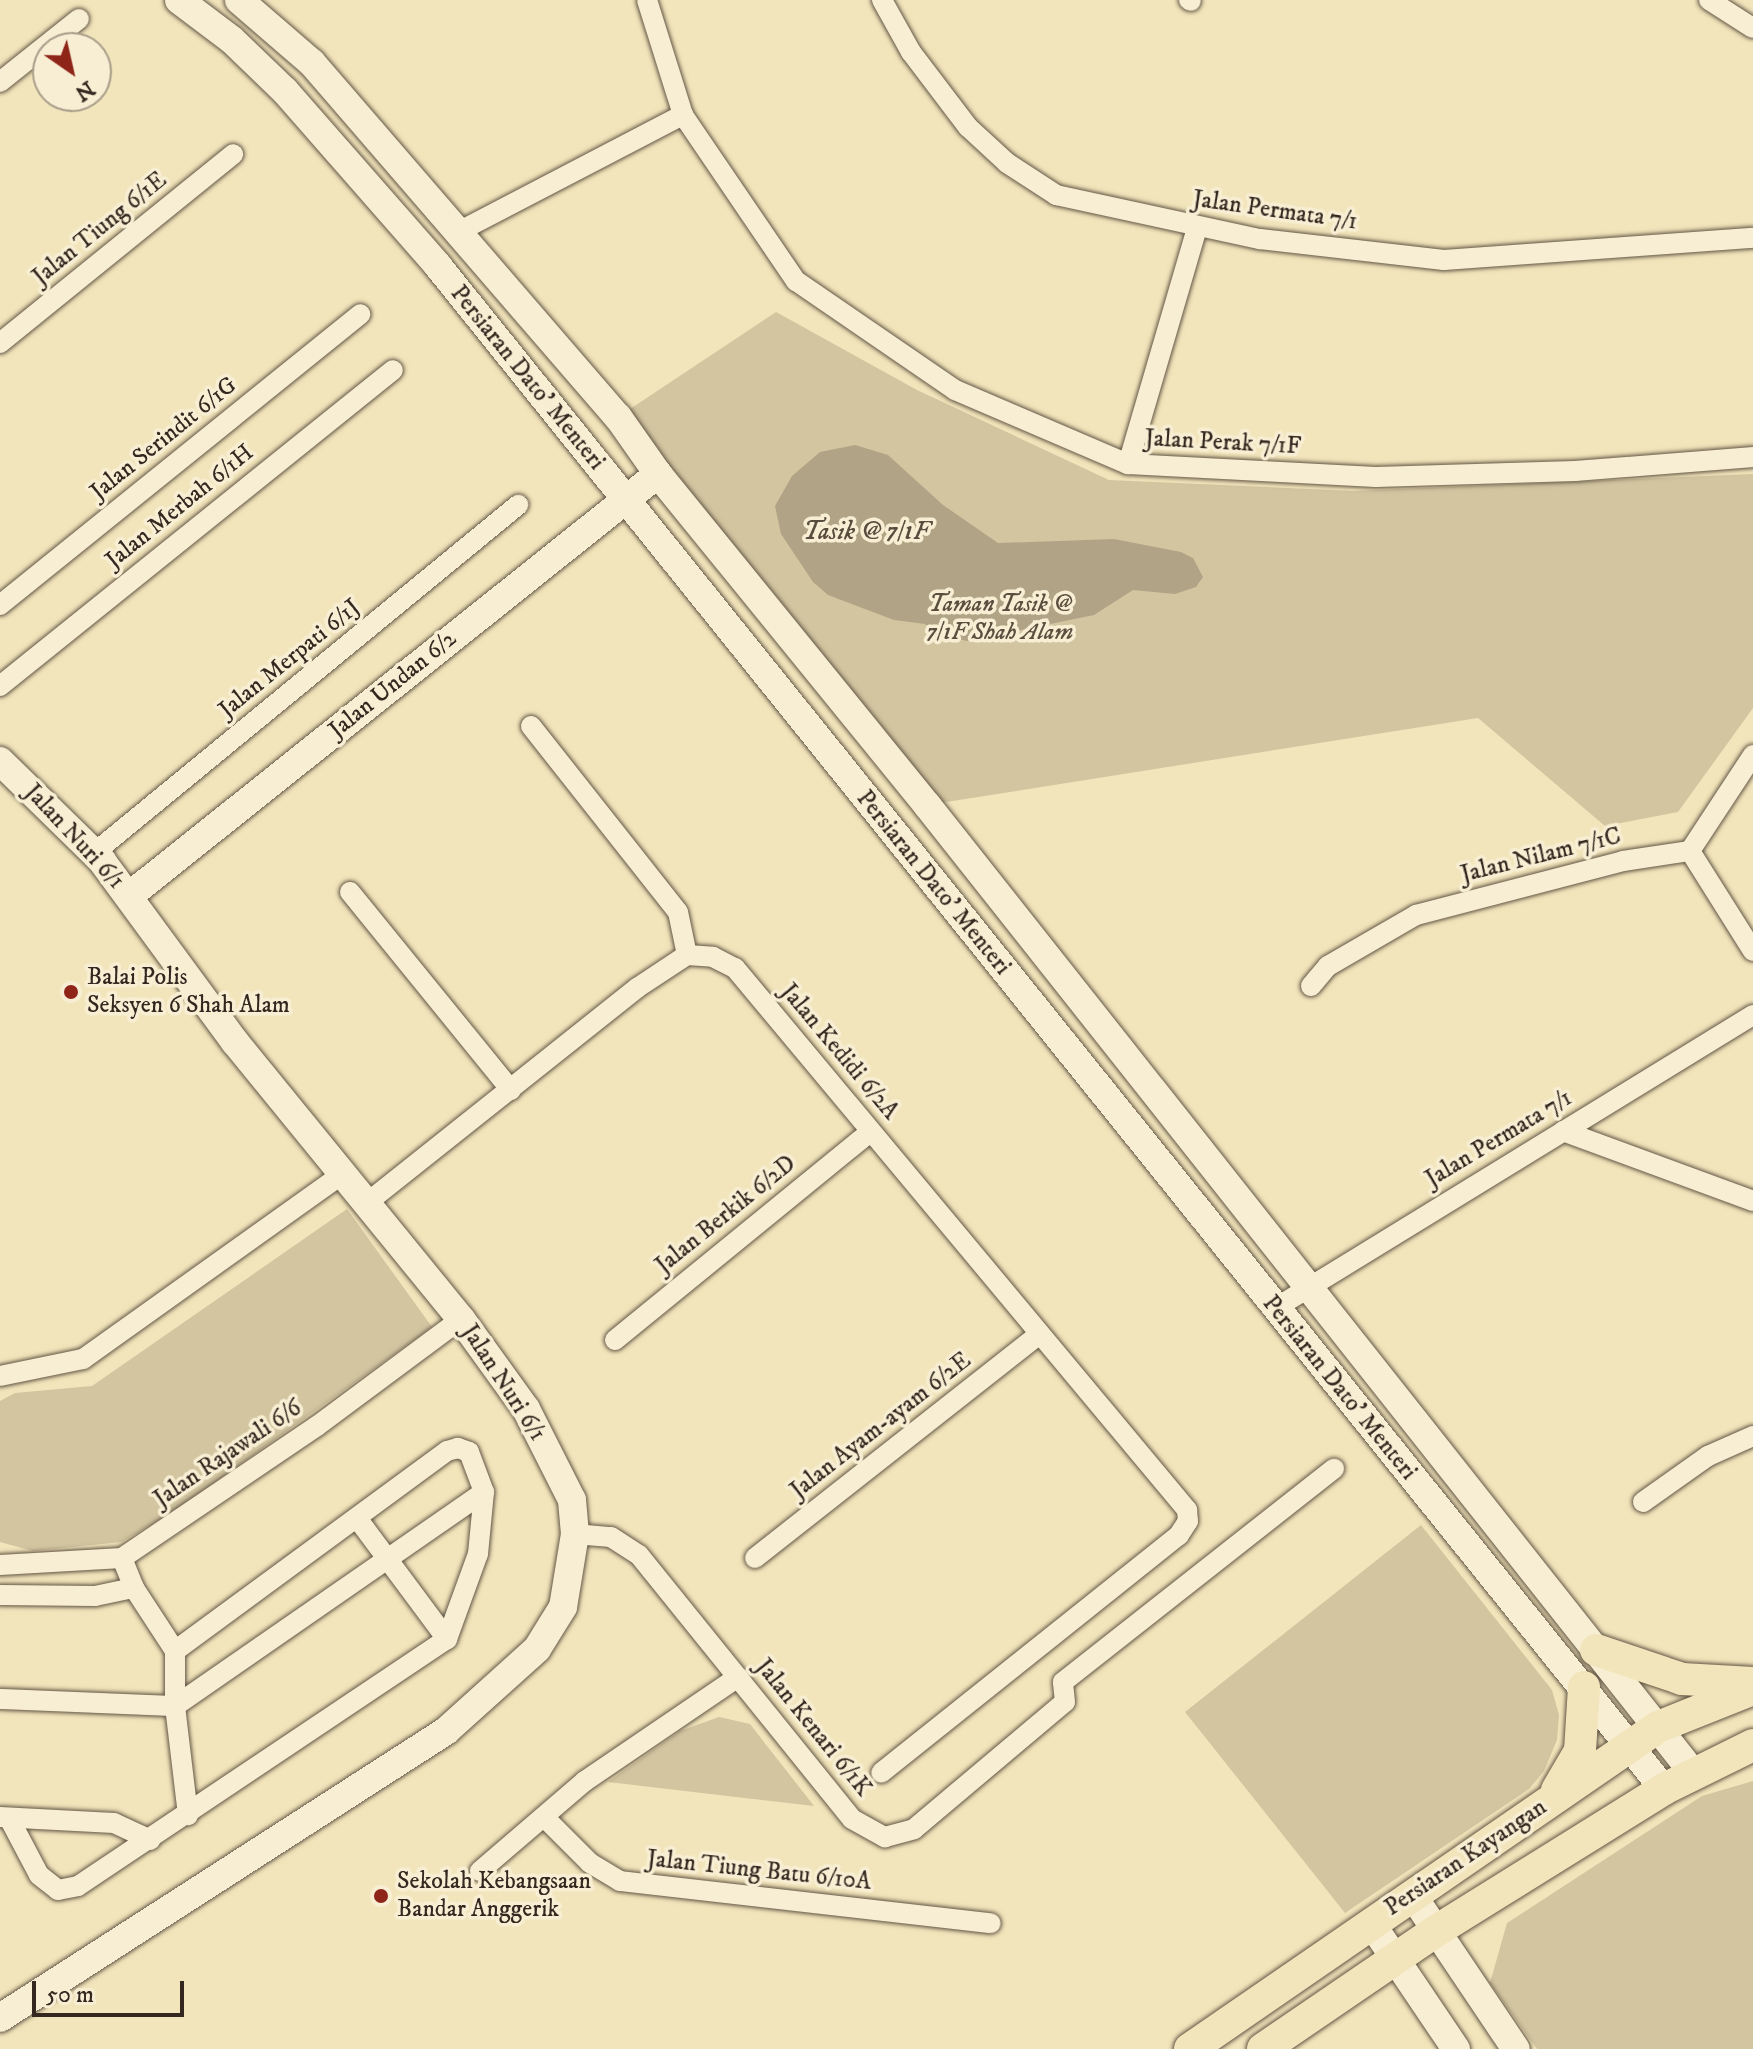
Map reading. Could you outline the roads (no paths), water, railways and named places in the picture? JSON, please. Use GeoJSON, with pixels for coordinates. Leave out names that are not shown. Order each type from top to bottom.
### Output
{"type":"FeatureCollection","features":[{"type":"Feature","properties":{"kind":"main road","name":"Persiaran Dato' Menteri"},"geometry":{"type":"LineString","coordinates":[[179,0],[232,40],[285,91],[438,266],[1274,1309],[1584,1687],[1694,1774]]}},
{"type":"Feature","properties":{"kind":"main road","name":"Persiaran Dato' Menteri"},"geometry":{"type":"LineString","coordinates":[[239,0],[312,63],[618,417],[658,474],[927,805],[1305,1287],[1596,1650],[1645,1736],[1664,1789]]}},
{"type":"Feature","properties":{"kind":"main road","name":"Jalan Undan 6/2"},"geometry":{"type":"LineString","coordinates":[[129,896],[658,474]]}},
{"type":"Feature","properties":{"kind":"main road","name":"Jalan Nuri 6/1"},"geometry":{"type":"LineString","coordinates":[[0,761],[94,853],[235,1042],[461,1319],[526,1409],[572,1500],[575,1534],[563,1607],[537,1649],[446,1731],[0,2018]]}},
{"type":"Feature","properties":{"kind":"main road"},"geometry":{"type":"LineString","coordinates":[[1596,1650],[1682,1679],[1753,1686]]}},
{"type":"Feature","properties":{"kind":"main road","name":"Persiaran Kayangan"},"geometry":{"type":"LineString","coordinates":[[1190,2049],[1645,1736],[1753,1686]]}},
{"type":"Feature","properties":{"kind":"main road"},"geometry":{"type":"LineString","coordinates":[[1548,1802],[1580,1751],[1584,1687]]}},
{"type":"Feature","properties":{"kind":"main road","name":"Persiaran Kayangan"},"geometry":{"type":"LineString","coordinates":[[1263,2049],[1436,1931],[1664,1789],[1753,1745]]}},
{"type":"Feature","properties":{"kind":"main road"},"geometry":{"type":"LineString","coordinates":[[1413,1896],[1516,2049]]}},
{"type":"Feature","properties":{"kind":"main road"},"geometry":{"type":"LineString","coordinates":[[1371,1923],[1456,2049]]}},
{"type":"Feature","properties":{"kind":"street","name":"Jalan Perak 7/1F"},"geometry":{"type":"LineString","coordinates":[[647,0],[683,115],[796,281],[830,308],[955,390],[1128,464],[1376,477],[1575,471],[1753,457]]}},
{"type":"Feature","properties":{"kind":"street","name":"Jalan Permata 7/1"},"geometry":{"type":"LineString","coordinates":[[882,0],[911,52],[968,127],[1007,163],[1056,195],[1197,228],[1444,260],[1753,238]]}},
{"type":"Feature","properties":{"kind":"street"},"geometry":{"type":"LineString","coordinates":[[1709,0],[1753,28]]}},
{"type":"Feature","properties":{"kind":"street"},"geometry":{"type":"LineString","coordinates":[[0,82],[79,19]]}},
{"type":"Feature","properties":{"kind":"street"},"geometry":{"type":"LineString","coordinates":[[458,232],[683,115]]}},
{"type":"Feature","properties":{"kind":"street","name":"Jalan Tiung 6/1E"},"geometry":{"type":"LineString","coordinates":[[0,343],[233,154]]}},
{"type":"Feature","properties":{"kind":"street"},"geometry":{"type":"LineString","coordinates":[[1128,464],[1197,228]]}},
{"type":"Feature","properties":{"kind":"street","name":"Jalan Serindit 6/1G"},"geometry":{"type":"LineString","coordinates":[[0,605],[360,314]]}},
{"type":"Feature","properties":{"kind":"street","name":"Jalan Merbah 6/1H"},"geometry":{"type":"LineString","coordinates":[[0,686],[393,370]]}},
{"type":"Feature","properties":{"kind":"street","name":"Jalan Merpati 6/1J"},"geometry":{"type":"LineString","coordinates":[[94,853],[518,505]]}},
{"type":"Feature","properties":{"kind":"street"},"geometry":{"type":"LineString","coordinates":[[368,1202],[637,988],[687,955],[678,912],[531,726]]}},
{"type":"Feature","properties":{"kind":"street"},"geometry":{"type":"LineString","coordinates":[[1753,755],[1690,851],[1753,951]]}},
{"type":"Feature","properties":{"kind":"street","name":"Jalan Nilam 7/1C"},"geometry":{"type":"LineString","coordinates":[[1311,986],[1328,966],[1416,915],[1623,861],[1690,851]]}},
{"type":"Feature","properties":{"kind":"street"},"geometry":{"type":"LineString","coordinates":[[350,892],[511,1090]]}},
{"type":"Feature","properties":{"kind":"street","name":"Jalan Kedidi 6/2A"},"geometry":{"type":"LineString","coordinates":[[687,955],[713,957],[735,968],[1187,1510],[1188,1521],[1179,1535],[881,1773]]}},
{"type":"Feature","properties":{"kind":"street","name":"Jalan Permata 7/1"},"geometry":{"type":"LineString","coordinates":[[1274,1309],[1305,1287],[1753,1015]]}},
{"type":"Feature","properties":{"kind":"street","name":"Jalan Berkik 6/2D"},"geometry":{"type":"LineString","coordinates":[[615,1340],[871,1131]]}},
{"type":"Feature","properties":{"kind":"street"},"geometry":{"type":"LineString","coordinates":[[1563,1131],[1753,1201]]}},
{"type":"Feature","properties":{"kind":"street"},"geometry":{"type":"LineString","coordinates":[[0,1376],[83,1359],[344,1173]]}},
{"type":"Feature","properties":{"kind":"street","name":"Jalan Rajawali 6/6"},"geometry":{"type":"LineString","coordinates":[[122,1558],[317,1426],[461,1319]]}},
{"type":"Feature","properties":{"kind":"street","name":"Jalan Ayam-ayam 6/2E"},"geometry":{"type":"LineString","coordinates":[[755,1558],[1040,1334]]}},
{"type":"Feature","properties":{"kind":"street"},"geometry":{"type":"LineString","coordinates":[[1643,1502],[1708,1456],[1753,1436]]}},
{"type":"Feature","properties":{"kind":"street"},"geometry":{"type":"LineString","coordinates":[[4,1818],[39,1875],[58,1890],[78,1886],[447,1639],[478,1554],[484,1492],[469,1452],[458,1448],[175,1651]]}},
{"type":"Feature","properties":{"kind":"street","name":"Jalan Kenari 6/1K"},"geometry":{"type":"LineString","coordinates":[[575,1534],[611,1537],[639,1555],[852,1819],[885,1837],[914,1829],[1065,1702],[1063,1682],[1334,1469]]}},
{"type":"Feature","properties":{"kind":"street"},"geometry":{"type":"LineString","coordinates":[[0,1699],[175,1706],[484,1492]]}},
{"type":"Feature","properties":{"kind":"street"},"geometry":{"type":"LineString","coordinates":[[357,1518],[447,1639]]}},
{"type":"Feature","properties":{"kind":"street"},"geometry":{"type":"LineString","coordinates":[[0,1565],[122,1558],[134,1588],[175,1651],[175,1706],[188,1815]]}},
{"type":"Feature","properties":{"kind":"street"},"geometry":{"type":"LineString","coordinates":[[0,1595],[95,1596],[134,1588]]}},
{"type":"Feature","properties":{"kind":"street"},"geometry":{"type":"LineString","coordinates":[[480,1871],[585,1781],[738,1677]]}},
{"type":"Feature","properties":{"kind":"street"},"geometry":{"type":"LineString","coordinates":[[4,1818],[114,1823],[150,1840]]}},
{"type":"Feature","properties":{"kind":"street","name":"Jalan Tiung Batu 6/10A"},"geometry":{"type":"LineString","coordinates":[[545,1818],[590,1863],[620,1881],[991,1923]]}},
{"type":"Feature","properties":{"kind":"water","name":"Tasik @ 7/1F"},"geometry":{"type":"Polygon","coordinates":[[[855,445],[888,455],[943,505],[998,543],[1114,539],[1181,552],[1193,558],[1203,577],[1196,587],[1175,594],[1133,590],[1094,615],[967,641],[939,635],[925,624],[894,620],[828,595],[813,582],[781,534],[775,506],[792,476],[820,452],[855,445]]]}},
{"type":"Feature","properties":{"kind":"place","name":"Balai Polis Seksyen 6 Shah Alam"},"geometry":{"type":"Point","coordinates":[71,992]}},
{"type":"Feature","properties":{"kind":"place","name":"Sekolah Kebangsaan Bandar Anggerik"},"geometry":{"type":"Point","coordinates":[381,1896]}},
{"type":"Feature","properties":{"kind":"park label","name":"Taman Tasik @ 7/1F Shah Alam"},"geometry":{"type":"Point","coordinates":[1000,619]}}]}
